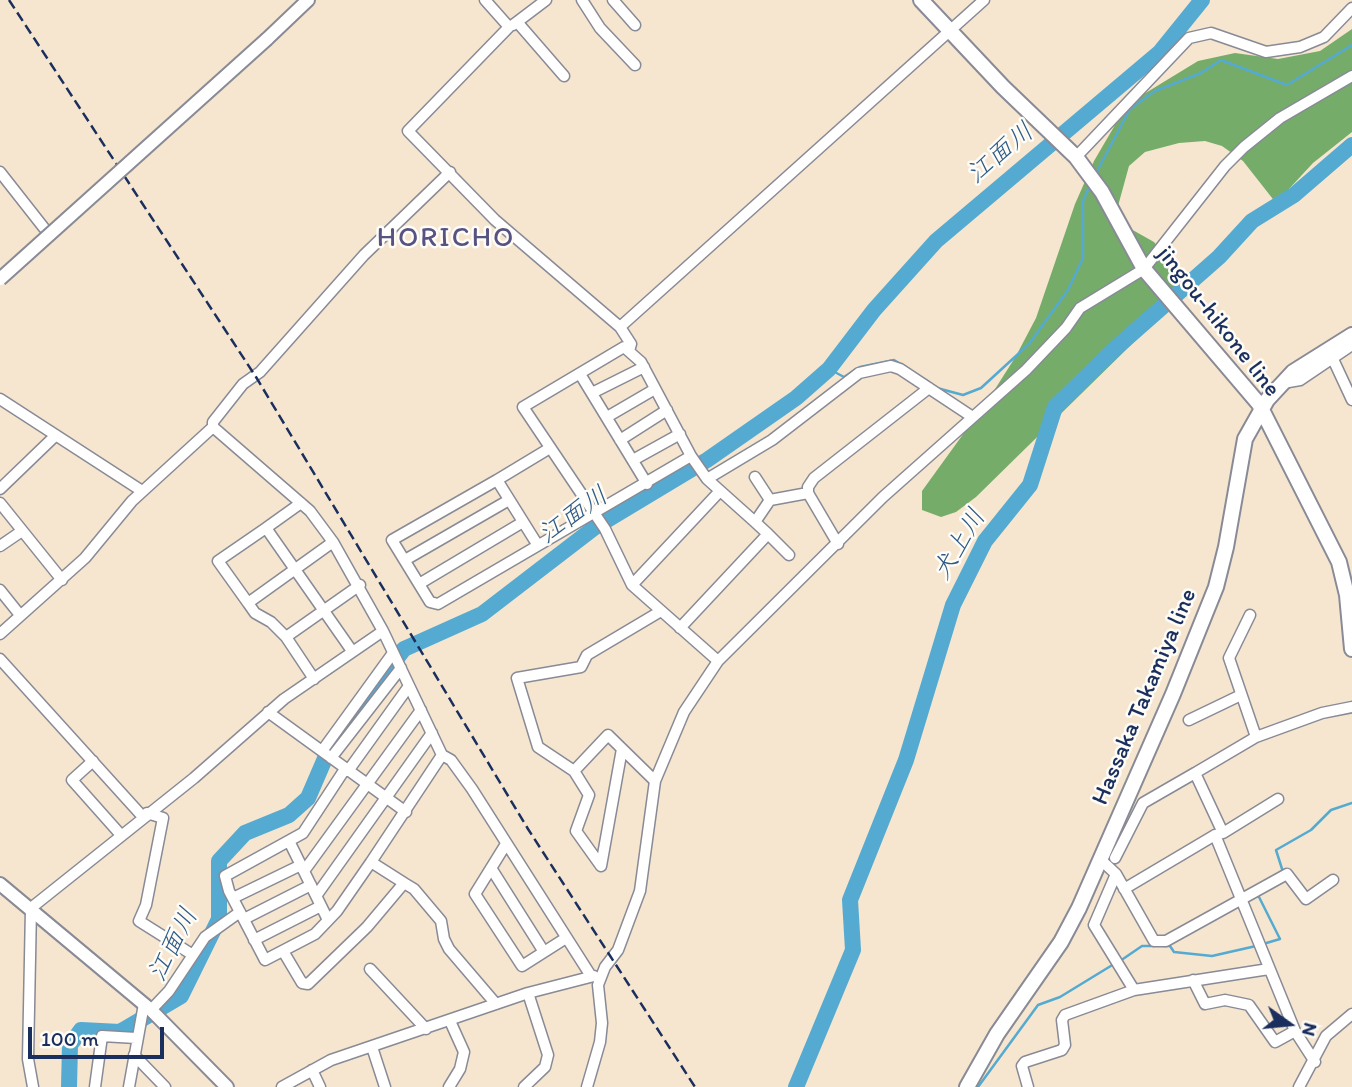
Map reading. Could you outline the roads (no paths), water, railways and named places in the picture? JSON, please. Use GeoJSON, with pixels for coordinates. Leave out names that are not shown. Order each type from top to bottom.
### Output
{"type":"FeatureCollection","features":[{"type":"Feature","properties":{"kind":"main road","name":"jingou-hikone line"},"geometry":{"type":"LineString","coordinates":[[921,0],[950,33],[1076,158],[1102,192],[1147,272],[1258,404],[1339,562],[1349,605],[1352,649]]}},
{"type":"Feature","properties":{"kind":"main road","name":"Hassaka Takamiya line"},"geometry":{"type":"LineString","coordinates":[[967,1087],[992,1043],[1061,942],[1108,859],[1205,617],[1226,547],[1242,447],[1258,404],[1310,359],[1352,335]]}},
{"type":"Feature","properties":{"kind":"street"},"geometry":{"type":"LineString","coordinates":[[0,279],[308,0]]}},
{"type":"Feature","properties":{"kind":"street"},"geometry":{"type":"LineString","coordinates":[[485,0],[564,76]]}},
{"type":"Feature","properties":{"kind":"street"},"geometry":{"type":"LineString","coordinates":[[546,0],[514,25],[408,131],[495,220],[620,327],[631,344],[629,351]]}},
{"type":"Feature","properties":{"kind":"street"},"geometry":{"type":"LineString","coordinates":[[582,0],[600,28],[635,65]]}},
{"type":"Feature","properties":{"kind":"street"},"geometry":{"type":"LineString","coordinates":[[613,0],[635,24]]}},
{"type":"Feature","properties":{"kind":"street"},"geometry":{"type":"LineString","coordinates":[[620,327],[984,0]]}},
{"type":"Feature","properties":{"kind":"street"},"geometry":{"type":"LineString","coordinates":[[1076,158],[1189,38],[1211,33],[1266,52],[1300,47],[1324,37],[1352,8]]}},
{"type":"Feature","properties":{"kind":"street"},"geometry":{"type":"LineString","coordinates":[[282,1087],[312,1070],[372,1047],[528,993],[595,976],[618,950],[640,891],[655,781],[684,712],[718,661],[971,416],[1026,370],[1066,328],[1080,307],[1147,272],[1225,166],[1244,146],[1280,118],[1352,76]]}},
{"type":"Feature","properties":{"kind":"street"},"geometry":{"type":"LineString","coordinates":[[0,172],[44,228]]}},
{"type":"Feature","properties":{"kind":"street"},"geometry":{"type":"LineString","coordinates":[[0,634],[85,558],[142,491],[213,427],[213,422],[243,384],[260,372],[364,255],[450,172]]}},
{"type":"Feature","properties":{"kind":"street"},"geometry":{"type":"LineString","coordinates":[[1283,383],[1300,380],[1352,345]]}},
{"type":"Feature","properties":{"kind":"street"},"geometry":{"type":"LineString","coordinates":[[718,661],[632,585],[604,530],[523,407],[624,347],[644,368],[699,467],[720,491],[789,555]]}},
{"type":"Feature","properties":{"kind":"street"},"geometry":{"type":"LineString","coordinates":[[1332,357],[1352,400]]}},
{"type":"Feature","properties":{"kind":"street"},"geometry":{"type":"LineString","coordinates":[[550,448],[392,540],[430,602],[438,604],[537,544],[596,517],[647,484],[772,440],[859,373],[891,366],[971,416]]}},
{"type":"Feature","properties":{"kind":"street"},"geometry":{"type":"LineString","coordinates":[[592,394],[644,368]]}},
{"type":"Feature","properties":{"kind":"street"},"geometry":{"type":"LineString","coordinates":[[580,374],[647,484]]}},
{"type":"Feature","properties":{"kind":"street"},"geometry":{"type":"LineString","coordinates":[[808,493],[814,478],[929,388]]}},
{"type":"Feature","properties":{"kind":"street"},"geometry":{"type":"LineString","coordinates":[[607,417],[655,389]]}},
{"type":"Feature","properties":{"kind":"street"},"geometry":{"type":"LineString","coordinates":[[0,400],[142,491]]}},
{"type":"Feature","properties":{"kind":"street"},"geometry":{"type":"LineString","coordinates":[[620,440],[667,410]]}},
{"type":"Feature","properties":{"kind":"street"},"geometry":{"type":"LineString","coordinates":[[213,427],[301,503],[333,542],[360,585],[442,755],[451,760],[566,938],[595,976],[600,1042],[586,1086]]}},
{"type":"Feature","properties":{"kind":"street"},"geometry":{"type":"LineString","coordinates":[[633,460],[680,434]]}},
{"type":"Feature","properties":{"kind":"street"},"geometry":{"type":"LineString","coordinates":[[0,489],[55,436]]}},
{"type":"Feature","properties":{"kind":"street"},"geometry":{"type":"LineString","coordinates":[[755,477],[770,500]]}},
{"type":"Feature","properties":{"kind":"street"},"geometry":{"type":"LineString","coordinates":[[497,480],[537,544]]}},
{"type":"Feature","properties":{"kind":"street"},"geometry":{"type":"LineString","coordinates":[[632,585],[720,491]]}},
{"type":"Feature","properties":{"kind":"street"},"geometry":{"type":"LineString","coordinates":[[808,493],[838,544]]}},
{"type":"Feature","properties":{"kind":"street"},"geometry":{"type":"LineString","coordinates":[[755,522],[770,500],[808,493]]}},
{"type":"Feature","properties":{"kind":"street"},"geometry":{"type":"LineString","coordinates":[[405,560],[509,500]]}},
{"type":"Feature","properties":{"kind":"street"},"geometry":{"type":"LineString","coordinates":[[0,503],[62,580]]}},
{"type":"Feature","properties":{"kind":"street"},"geometry":{"type":"LineString","coordinates":[[301,503],[218,561],[255,612],[286,637],[314,679]]}},
{"type":"Feature","properties":{"kind":"street"},"geometry":{"type":"LineString","coordinates":[[419,584],[523,522]]}},
{"type":"Feature","properties":{"kind":"street"},"geometry":{"type":"LineString","coordinates":[[266,528],[352,651]]}},
{"type":"Feature","properties":{"kind":"street"},"geometry":{"type":"LineString","coordinates":[[0,546],[22,531]]}},
{"type":"Feature","properties":{"kind":"street"},"geometry":{"type":"LineString","coordinates":[[680,628],[768,534]]}},
{"type":"Feature","properties":{"kind":"street"},"geometry":{"type":"LineString","coordinates":[[248,603],[333,542]]}},
{"type":"Feature","properties":{"kind":"street"},"geometry":{"type":"LineString","coordinates":[[286,637],[360,585]]}},
{"type":"Feature","properties":{"kind":"street"},"geometry":{"type":"LineString","coordinates":[[0,590],[20,615]]}},
{"type":"Feature","properties":{"kind":"street"},"geometry":{"type":"LineString","coordinates":[[622,749],[601,866],[576,831],[589,795],[574,771],[538,747],[517,678],[581,667],[587,655],[661,611]]}},
{"type":"Feature","properties":{"kind":"street"},"geometry":{"type":"LineString","coordinates":[[1250,615],[1229,658],[1256,737]]}},
{"type":"Feature","properties":{"kind":"street"},"geometry":{"type":"LineString","coordinates":[[33,1087],[29,1059],[31,908],[120,834],[194,778],[268,712],[383,631]]}},
{"type":"Feature","properties":{"kind":"street"},"geometry":{"type":"LineString","coordinates":[[327,754],[393,653]]}},
{"type":"Feature","properties":{"kind":"street"},"geometry":{"type":"LineString","coordinates":[[0,659],[145,815],[163,818],[146,905],[139,921],[193,955]]}},
{"type":"Feature","properties":{"kind":"street"},"geometry":{"type":"LineString","coordinates":[[327,754],[401,667]]}},
{"type":"Feature","properties":{"kind":"street"},"geometry":{"type":"LineString","coordinates":[[409,686],[303,833],[290,843],[225,876],[233,898],[265,960],[315,934],[328,920],[406,812],[442,755]]}},
{"type":"Feature","properties":{"kind":"street"},"geometry":{"type":"LineString","coordinates":[[1189,720],[1241,695]]}},
{"type":"Feature","properties":{"kind":"street"},"geometry":{"type":"LineString","coordinates":[[1333,880],[1306,900],[1287,874],[1166,941],[1154,941],[1108,859],[1143,803],[1256,737],[1322,713],[1352,707]]}},
{"type":"Feature","properties":{"kind":"street"},"geometry":{"type":"LineString","coordinates":[[233,898],[302,868],[421,710]]}},
{"type":"Feature","properties":{"kind":"street"},"geometry":{"type":"LineString","coordinates":[[268,712],[406,812]]}},
{"type":"Feature","properties":{"kind":"street"},"geometry":{"type":"LineString","coordinates":[[316,896],[432,733]]}},
{"type":"Feature","properties":{"kind":"street"},"geometry":{"type":"LineString","coordinates":[[574,771],[608,735],[655,781]]}},
{"type":"Feature","properties":{"kind":"street"},"geometry":{"type":"LineString","coordinates":[[93,761],[72,780],[120,834]]}},
{"type":"Feature","properties":{"kind":"street"},"geometry":{"type":"LineString","coordinates":[[1195,773],[1219,834],[1240,900],[1295,1031],[1315,1062]]}},
{"type":"Feature","properties":{"kind":"street"},"geometry":{"type":"LineString","coordinates":[[1124,889],[1278,799]]}},
{"type":"Feature","properties":{"kind":"street"},"geometry":{"type":"LineString","coordinates":[[290,843],[328,920]]}},
{"type":"Feature","properties":{"kind":"street"},"geometry":{"type":"LineString","coordinates":[[506,844],[475,894],[522,966],[566,938]]}},
{"type":"Feature","properties":{"kind":"street"},"geometry":{"type":"LineString","coordinates":[[371,862],[414,889],[441,921],[444,940],[449,949],[496,1004]]}},
{"type":"Feature","properties":{"kind":"street"},"geometry":{"type":"LineString","coordinates":[[491,868],[544,952]]}},
{"type":"Feature","properties":{"kind":"street"},"geometry":{"type":"LineString","coordinates":[[1116,874],[1094,925],[1135,990]]}},
{"type":"Feature","properties":{"kind":"street"},"geometry":{"type":"LineString","coordinates":[[283,951],[302,983],[308,984],[367,927],[404,883]]}},
{"type":"Feature","properties":{"kind":"street"},"geometry":{"type":"LineString","coordinates":[[0,884],[147,1007],[227,1087]]}},
{"type":"Feature","properties":{"kind":"street"},"geometry":{"type":"LineString","coordinates":[[129,1087],[136,1038],[147,1007],[169,991],[205,937],[242,915],[311,885]]}},
{"type":"Feature","properties":{"kind":"street"},"geometry":{"type":"LineString","coordinates":[[254,940],[321,906]]}},
{"type":"Feature","properties":{"kind":"street"},"geometry":{"type":"LineString","coordinates":[[370,969],[426,1029]]}},
{"type":"Feature","properties":{"kind":"street"},"geometry":{"type":"LineString","coordinates":[[1028,1087],[1022,1066],[1025,1062],[1062,1050],[1065,1045],[1062,1020],[1065,1015],[1135,990],[1269,969]]}},
{"type":"Feature","properties":{"kind":"street"},"geometry":{"type":"LineString","coordinates":[[1193,980],[1205,1004],[1225,1000],[1249,1005],[1275,1042],[1295,1031]]}},
{"type":"Feature","properties":{"kind":"street"},"geometry":{"type":"LineString","coordinates":[[524,1087],[545,1066],[548,1055],[528,993]]}},
{"type":"Feature","properties":{"kind":"street"},"geometry":{"type":"LineString","coordinates":[[1299,1087],[1315,1062],[1326,1036],[1352,1014]]}},
{"type":"Feature","properties":{"kind":"street"},"geometry":{"type":"LineString","coordinates":[[449,1087],[460,1069],[464,1052],[450,1021]]}},
{"type":"Feature","properties":{"kind":"street"},"geometry":{"type":"LineString","coordinates":[[96,1087],[102,1036],[136,1038]]}},
{"type":"Feature","properties":{"kind":"street"},"geometry":{"type":"LineString","coordinates":[[372,1047],[385,1087]]}},
{"type":"Feature","properties":{"kind":"street"},"geometry":{"type":"LineString","coordinates":[[134,1055],[165,1087]]}},
{"type":"Feature","properties":{"kind":"street"},"geometry":{"type":"LineString","coordinates":[[312,1070],[320,1087]]}},
{"type":"Feature","properties":{"kind":"waterway","name":"江面川"},"geometry":{"type":"LineString","coordinates":[[351,717],[404,649],[482,614],[594,528],[707,460],[796,398],[829,369],[874,310],[936,241],[1160,52],[1202,0]]}},
{"type":"Feature","properties":{"kind":"waterway"},"geometry":{"type":"LineString","coordinates":[[1096,173],[1130,109],[1155,91],[1201,73],[1221,60],[1287,85],[1352,45]]}},
{"type":"Feature","properties":{"kind":"waterway","name":"犬上川"},"geometry":{"type":"LineString","coordinates":[[796,1087],[853,950],[850,900],[906,760],[953,605],[985,541],[1030,485],[1055,407],[1118,346],[1219,257],[1252,221],[1294,195],[1352,145]]}},
{"type":"Feature","properties":{"kind":"waterway"},"geometry":{"type":"LineString","coordinates":[[937,388],[963,395],[981,388],[1029,344],[1068,290],[1083,258],[1083,201],[1090,185]]}},
{"type":"Feature","properties":{"kind":"waterway"},"geometry":{"type":"LineString","coordinates":[[829,369],[844,377],[860,367],[894,360],[929,382]]}},
{"type":"Feature","properties":{"kind":"waterway","name":"江面川"},"geometry":{"type":"LineString","coordinates":[[69,1087],[70,1045],[81,1030],[120,1032],[181,996],[219,919],[219,861],[245,833],[289,815],[308,798],[333,740]]}},
{"type":"Feature","properties":{"kind":"waterway"},"geometry":{"type":"LineString","coordinates":[[1283,872],[1276,850],[1311,830],[1331,810],[1352,803]]}},
{"type":"Feature","properties":{"kind":"waterway"},"geometry":{"type":"LineString","coordinates":[[1257,893],[1280,939],[1263,944]]}},
{"type":"Feature","properties":{"kind":"waterway"},"geometry":{"type":"LineString","coordinates":[[1120,961],[1142,946],[1154,946]]}},
{"type":"Feature","properties":{"kind":"waterway"},"geometry":{"type":"LineString","coordinates":[[1164,946],[1170,946],[1174,952],[1212,956],[1256,946]]}},
{"type":"Feature","properties":{"kind":"waterway"},"geometry":{"type":"LineString","coordinates":[[978,1087],[1038,1005],[1060,997],[1114,964]]}},
{"type":"Feature","properties":{"kind":"railway"},"geometry":{"type":"LineString","coordinates":[[9,0],[256,377],[528,829],[695,1087]]}},
{"type":"Feature","properties":{"kind":"district","name":"HORICHO"},"geometry":{"type":"Point","coordinates":[446,239]}}]}
